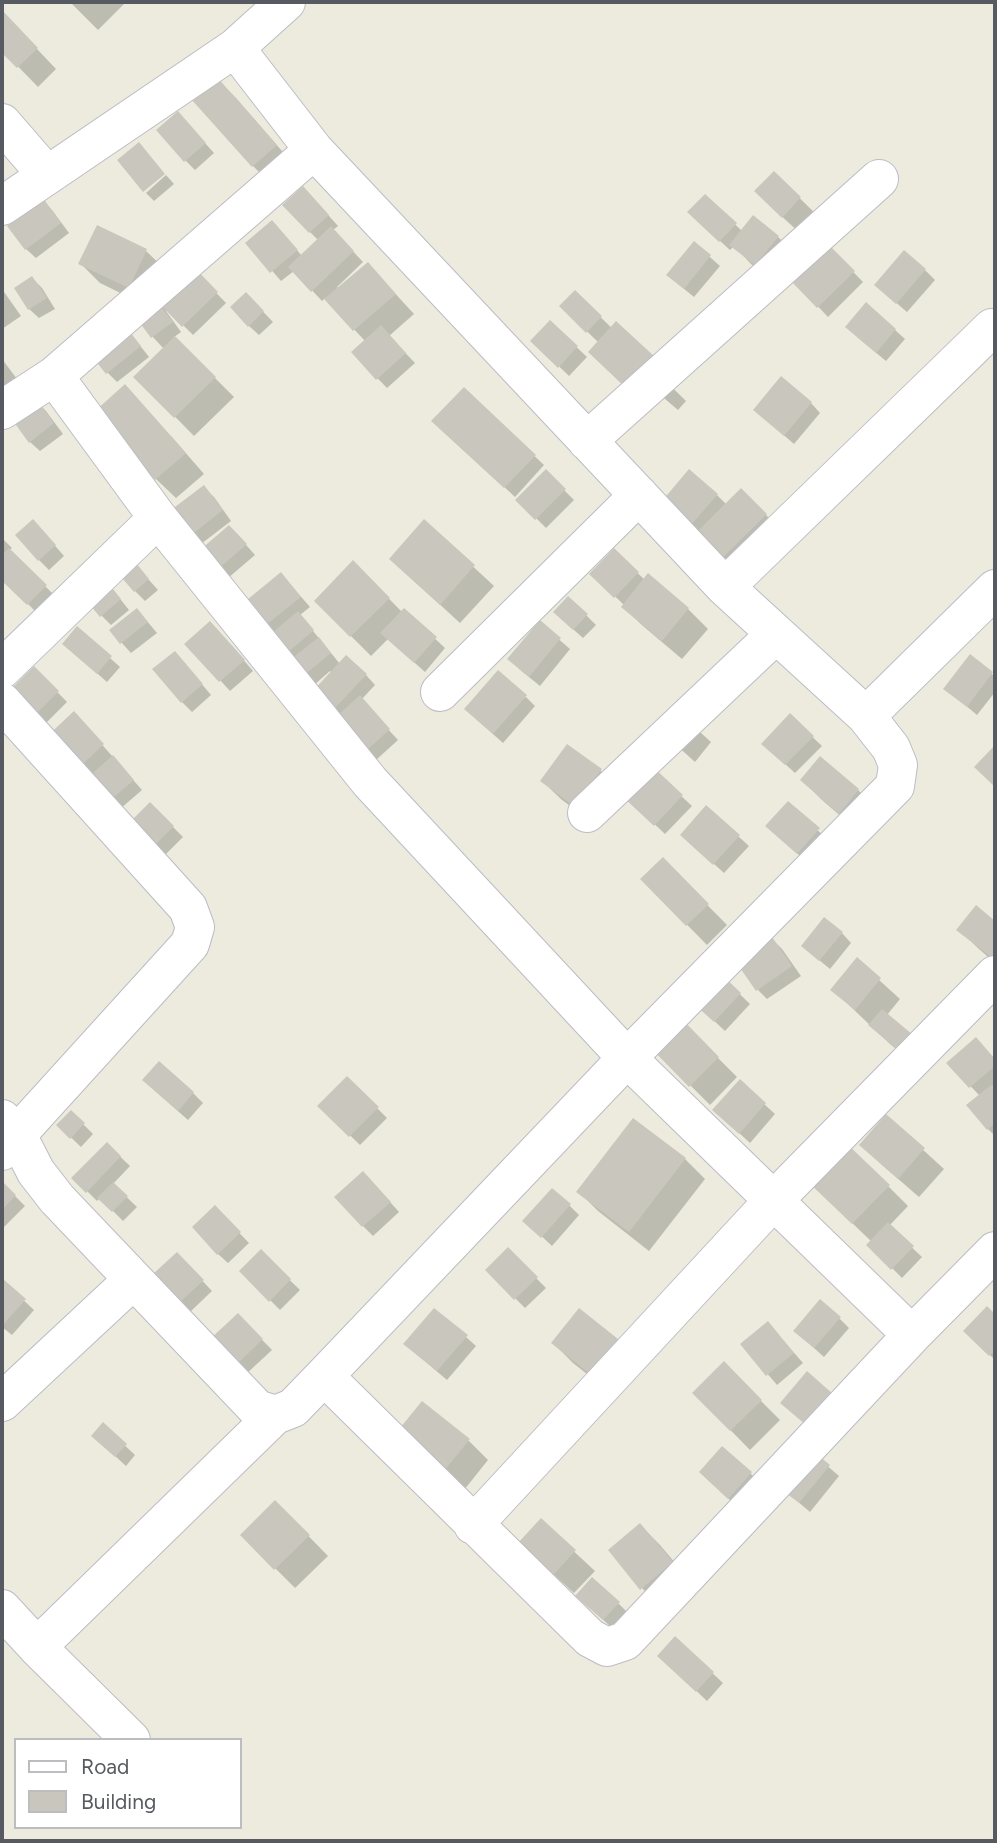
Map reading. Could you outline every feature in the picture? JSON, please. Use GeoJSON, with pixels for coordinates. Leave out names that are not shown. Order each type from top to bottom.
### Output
{"type":"FeatureCollection","features":[{"type":"Feature","properties":{"kind":"street"},"geometry":{"type":"LineString","coordinates":[[2,206],[235,48],[286,2]]}},
{"type":"Feature","properties":{"kind":"street"},"geometry":{"type":"LineString","coordinates":[[37,1647],[275,1415],[292,1408],[324,1376],[627,1058],[895,786],[898,765],[891,748],[866,716],[726,587],[314,150],[235,48]]}},
{"type":"Feature","properties":{"kind":"street"},"geometry":{"type":"LineString","coordinates":[[2,123],[47,175]]}},
{"type":"Feature","properties":{"kind":"street"},"geometry":{"type":"LineString","coordinates":[[2,410],[54,376],[314,150]]}},
{"type":"Feature","properties":{"kind":"street"},"geometry":{"type":"LineString","coordinates":[[587,441],[879,179]]}},
{"type":"Feature","properties":{"kind":"street"},"geometry":{"type":"LineString","coordinates":[[726,587],[992,328]]}},
{"type":"Feature","properties":{"kind":"street"},"geometry":{"type":"LineString","coordinates":[[54,376],[158,518],[370,782],[627,1058],[912,1335]]}},
{"type":"Feature","properties":{"kind":"street"},"geometry":{"type":"LineString","coordinates":[[440,692],[639,495]]}},
{"type":"Feature","properties":{"kind":"street"},"geometry":{"type":"LineString","coordinates":[[2,669],[158,518]]}},
{"type":"Feature","properties":{"kind":"street"},"geometry":{"type":"LineString","coordinates":[[866,716],[995,589]]}},
{"type":"Feature","properties":{"kind":"street"},"geometry":{"type":"LineString","coordinates":[[587,813],[776,634]]}},
{"type":"Feature","properties":{"kind":"street"},"geometry":{"type":"LineString","coordinates":[[2,702],[188,908],[195,927],[190,944],[7,1135],[57,1199],[133,1280],[257,1409],[275,1415]]}},
{"type":"Feature","properties":{"kind":"street"},"geometry":{"type":"LineString","coordinates":[[473,1525],[773,1201],[995,975]]}},
{"type":"Feature","properties":{"kind":"street"},"geometry":{"type":"LineString","coordinates":[[324,1376],[590,1639],[607,1647],[625,1641],[912,1335],[995,1251]]}},
{"type":"Feature","properties":{"kind":"street"},"geometry":{"type":"LineString","coordinates":[[2,1402],[133,1280]]}},
{"type":"Feature","properties":{"kind":"street"},"geometry":{"type":"LineString","coordinates":[[2,1609],[129,1738]]}},
{"type":"Feature","properties":{"kind":"building"},"geometry":{"type":"Polygon","coordinates":[[[2,10],[38,48],[17,68],[2,53],[2,10]]]}},
{"type":"Feature","properties":{"kind":"building"},"geometry":{"type":"Polygon","coordinates":[[[216,76],[277,145],[252,167],[191,99],[216,76]]]}},
{"type":"Feature","properties":{"kind":"building"},"geometry":{"type":"Polygon","coordinates":[[[178,111],[206,143],[184,162],[156,130],[178,111]]]}},
{"type":"Feature","properties":{"kind":"building"},"geometry":{"type":"Polygon","coordinates":[[[139,142],[165,174],[143,192],[117,160],[139,142]]]}},
{"type":"Feature","properties":{"kind":"building"},"geometry":{"type":"Polygon","coordinates":[[[774,171],[801,197],[782,218],[754,191],[774,171]]]}},
{"type":"Feature","properties":{"kind":"building"},"geometry":{"type":"Polygon","coordinates":[[[303,186],[329,215],[309,233],[282,205],[303,186]]]}},
{"type":"Feature","properties":{"kind":"building"},"geometry":{"type":"Polygon","coordinates":[[[705,194],[737,223],[719,242],[687,212],[705,194]]]}},
{"type":"Feature","properties":{"kind":"building"},"geometry":{"type":"Polygon","coordinates":[[[43,198],[61,223],[25,250],[7,226],[43,198]]]}},
{"type":"Feature","properties":{"kind":"building"},"geometry":{"type":"Polygon","coordinates":[[[753,215],[779,236],[755,265],[729,245],[753,215]]]}},
{"type":"Feature","properties":{"kind":"building"},"geometry":{"type":"Polygon","coordinates":[[[272,220],[298,250],[270,273],[245,243],[272,220]]]}},
{"type":"Feature","properties":{"kind":"building"},"geometry":{"type":"Polygon","coordinates":[[[97,225],[147,249],[129,288],[78,264],[97,225]]]}},
{"type":"Feature","properties":{"kind":"building"},"geometry":{"type":"Polygon","coordinates":[[[331,226],[354,251],[311,292],[288,267],[331,226]]]}},
{"type":"Feature","properties":{"kind":"building"},"geometry":{"type":"Polygon","coordinates":[[[694,241],[711,255],[684,289],[666,275],[694,241]]]}},
{"type":"Feature","properties":{"kind":"building"},"geometry":{"type":"Polygon","coordinates":[[[828,244],[855,271],[817,308],[790,280],[828,244]]]}},
{"type":"Feature","properties":{"kind":"building"},"geometry":{"type":"Polygon","coordinates":[[[904,250],[926,269],[896,304],[874,285],[904,250]]]}},
{"type":"Feature","properties":{"kind":"building"},"geometry":{"type":"Polygon","coordinates":[[[368,262],[396,294],[353,331],[324,299],[368,262]]]}},
{"type":"Feature","properties":{"kind":"building"},"geometry":{"type":"Polygon","coordinates":[[[192,265],[218,292],[182,327],[156,300],[192,265]]]}},
{"type":"Feature","properties":{"kind":"building"},"geometry":{"type":"Polygon","coordinates":[[[32,276],[47,298],[28,310],[14,288],[32,276]]]}},
{"type":"Feature","properties":{"kind":"building"},"geometry":{"type":"Polygon","coordinates":[[[575,290],[602,316],[586,333],[559,306],[575,290]]]}},
{"type":"Feature","properties":{"kind":"building"},"geometry":{"type":"Polygon","coordinates":[[[246,292],[264,311],[248,327],[230,307],[246,292]]]}},
{"type":"Feature","properties":{"kind":"building"},"geometry":{"type":"Polygon","coordinates":[[[156,300],[173,322],[151,338],[135,316],[156,300]]]}},
{"type":"Feature","properties":{"kind":"building"},"geometry":{"type":"Polygon","coordinates":[[[866,302],[896,329],[876,353],[845,327],[866,302]]]}},
{"type":"Feature","properties":{"kind":"building"},"geometry":{"type":"Polygon","coordinates":[[[550,320],[578,346],[558,368],[530,341],[550,320]]]}},
{"type":"Feature","properties":{"kind":"building"},"geometry":{"type":"Polygon","coordinates":[[[616,321],[655,357],[627,389],[588,352],[616,321]]]}},
{"type":"Feature","properties":{"kind":"building"},"geometry":{"type":"Polygon","coordinates":[[[122,322],[141,346],[106,374],[87,350],[122,322]]]}},
{"type":"Feature","properties":{"kind":"building"},"geometry":{"type":"Polygon","coordinates":[[[381,325],[406,353],[376,380],[351,352],[381,325]]]}},
{"type":"Feature","properties":{"kind":"building"},"geometry":{"type":"Polygon","coordinates":[[[175,336],[216,377],[174,418],[133,377],[175,336]]]}},
{"type":"Feature","properties":{"kind":"building"},"geometry":{"type":"Polygon","coordinates":[[[781,376],[812,402],[784,436],[753,410],[781,376]]]}},
{"type":"Feature","properties":{"kind":"building"},"geometry":{"type":"Polygon","coordinates":[[[125,384],[186,453],[155,480],[94,412],[125,384]]]}},
{"type":"Feature","properties":{"kind":"building"},"geometry":{"type":"Polygon","coordinates":[[[464,387],[536,455],[504,488],[431,421],[464,387]]]}},
{"type":"Feature","properties":{"kind":"building"},"geometry":{"type":"Polygon","coordinates":[[[36,399],[54,423],[29,443],[11,418],[36,399]]]}},
{"type":"Feature","properties":{"kind":"building"},"geometry":{"type":"Polygon","coordinates":[[[546,469],[566,489],[535,520],[515,500],[546,469]]]}},
{"type":"Feature","properties":{"kind":"building"},"geometry":{"type":"Polygon","coordinates":[[[689,469],[718,494],[691,525],[662,501],[689,469]]]}},
{"type":"Feature","properties":{"kind":"building"},"geometry":{"type":"Polygon","coordinates":[[[204,485],[223,510],[190,536],[171,510],[204,485]]]}},
{"type":"Feature","properties":{"kind":"building"},"geometry":{"type":"Polygon","coordinates":[[[741,488],[767,514],[717,563],[691,538],[741,488]]]}},
{"type":"Feature","properties":{"kind":"building"},"geometry":{"type":"Polygon","coordinates":[[[33,519],[56,545],[38,561],[15,535],[33,519]]]}},
{"type":"Feature","properties":{"kind":"building"},"geometry":{"type":"Polygon","coordinates":[[[424,519],[475,565],[440,605],[389,559],[424,519]]]}},
{"type":"Feature","properties":{"kind":"building"},"geometry":{"type":"Polygon","coordinates":[[[229,525],[247,544],[217,570],[200,550],[229,525]]]}},
{"type":"Feature","properties":{"kind":"building"},"geometry":{"type":"Polygon","coordinates":[[[9,548],[47,585],[27,605],[2,581],[2,555],[9,548]]]}},
{"type":"Feature","properties":{"kind":"building"},"geometry":{"type":"Polygon","coordinates":[[[614,548],[639,572],[614,598],[589,574],[614,548]]]}},
{"type":"Feature","properties":{"kind":"building"},"geometry":{"type":"Polygon","coordinates":[[[132,558],[149,579],[134,592],[116,571],[132,558]]]}},
{"type":"Feature","properties":{"kind":"building"},"geometry":{"type":"Polygon","coordinates":[[[353,560],[390,598],[350,637],[314,601],[353,560]]]}},
{"type":"Feature","properties":{"kind":"building"},"geometry":{"type":"Polygon","coordinates":[[[281,572],[301,597],[262,628],[242,604],[281,572]]]}},
{"type":"Feature","properties":{"kind":"building"},"geometry":{"type":"Polygon","coordinates":[[[648,573],[689,608],[662,641],[621,607],[648,573]]]}},
{"type":"Feature","properties":{"kind":"building"},"geometry":{"type":"Polygon","coordinates":[[[108,583],[121,599],[100,617],[86,600],[108,583]]]}},
{"type":"Feature","properties":{"kind":"building"},"geometry":{"type":"Polygon","coordinates":[[[568,596],[588,614],[573,630],[553,612],[568,596]]]}},
{"type":"Feature","properties":{"kind":"building"},"geometry":{"type":"Polygon","coordinates":[[[137,608],[148,622],[120,644],[109,630],[137,608]]]}},
{"type":"Feature","properties":{"kind":"building"},"geometry":{"type":"Polygon","coordinates":[[[404,608],[437,637],[414,663],[380,633],[404,608]]]}},
{"type":"Feature","properties":{"kind":"building"},"geometry":{"type":"Polygon","coordinates":[[[298,611],[314,630],[287,653],[271,634],[298,611]]]}},
{"type":"Feature","properties":{"kind":"building"},"geometry":{"type":"Polygon","coordinates":[[[540,620],[561,638],[529,677],[507,659],[540,620]]]}},
{"type":"Feature","properties":{"kind":"building"},"geometry":{"type":"Polygon","coordinates":[[[210,621],[245,660],[219,682],[184,644],[210,621]]]}},
{"type":"Feature","properties":{"kind":"building"},"geometry":{"type":"Polygon","coordinates":[[[77,626],[112,656],[97,674],[62,644],[77,626]]]}},
{"type":"Feature","properties":{"kind":"building"},"geometry":{"type":"Polygon","coordinates":[[[319,637],[331,653],[303,676],[290,660],[319,637]]]}},
{"type":"Feature","properties":{"kind":"building"},"geometry":{"type":"Polygon","coordinates":[[[175,651],[203,684],[181,703],[152,669],[175,651]]]}},
{"type":"Feature","properties":{"kind":"building"},"geometry":{"type":"Polygon","coordinates":[[[970,654],[993,672],[967,707],[943,689],[970,654]]]}},
{"type":"Feature","properties":{"kind":"building"},"geometry":{"type":"Polygon","coordinates":[[[346,655],[367,674],[333,710],[312,692],[346,655]]]}},
{"type":"Feature","properties":{"kind":"building"},"geometry":{"type":"Polygon","coordinates":[[[34,666],[59,691],[26,724],[2,698],[34,666]]]}},
{"type":"Feature","properties":{"kind":"building"},"geometry":{"type":"Polygon","coordinates":[[[498,670],[527,695],[493,734],[464,709],[498,670]]]}},
{"type":"Feature","properties":{"kind":"building"},"geometry":{"type":"Polygon","coordinates":[[[360,695],[390,729],[365,752],[335,718],[360,695]]]}},
{"type":"Feature","properties":{"kind":"building"},"geometry":{"type":"Polygon","coordinates":[[[74,711],[104,744],[72,774],[42,741],[74,711]]]}},
{"type":"Feature","properties":{"kind":"building"},"geometry":{"type":"Polygon","coordinates":[[[790,713],[814,736],[785,765],[761,744],[790,713]]]}},
{"type":"Feature","properties":{"kind":"building"},"geometry":{"type":"Polygon","coordinates":[[[567,744],[602,769],[574,806],[540,781],[567,744]]]}},
{"type":"Feature","properties":{"kind":"building"},"geometry":{"type":"Polygon","coordinates":[[[995,745],[995,787],[974,767],[995,745]]]}},
{"type":"Feature","properties":{"kind":"building"},"geometry":{"type":"Polygon","coordinates":[[[113,755],[134,780],[102,807],[82,783],[113,755]]]}},
{"type":"Feature","properties":{"kind":"building"},"geometry":{"type":"Polygon","coordinates":[[[820,756],[859,789],[839,814],[800,780],[820,756]]]}},
{"type":"Feature","properties":{"kind":"building"},"geometry":{"type":"Polygon","coordinates":[[[650,764],[683,795],[654,826],[621,795],[650,764]]]}},
{"type":"Feature","properties":{"kind":"building"},"geometry":{"type":"Polygon","coordinates":[[[788,801],[820,828],[797,854],[765,826],[788,801]]]}},
{"type":"Feature","properties":{"kind":"building"},"geometry":{"type":"Polygon","coordinates":[[[150,802],[174,826],[146,854],[122,830],[150,802]]]}},
{"type":"Feature","properties":{"kind":"building"},"geometry":{"type":"Polygon","coordinates":[[[706,805],[740,835],[713,865],[680,835],[706,805]]]}},
{"type":"Feature","properties":{"kind":"building"},"geometry":{"type":"Polygon","coordinates":[[[663,857],[709,904],[686,926],[640,879],[663,857]]]}},
{"type":"Feature","properties":{"kind":"building"},"geometry":{"type":"Polygon","coordinates":[[[976,905],[995,921],[995,960],[956,930],[976,905]]]}},
{"type":"Feature","properties":{"kind":"building"},"geometry":{"type":"Polygon","coordinates":[[[824,917],[843,932],[819,961],[801,946],[824,917]]]}},
{"type":"Feature","properties":{"kind":"building"},"geometry":{"type":"Polygon","coordinates":[[[772,937],[792,966],[756,991],[736,962],[772,937]]]}},
{"type":"Feature","properties":{"kind":"building"},"geometry":{"type":"Polygon","coordinates":[[[857,957],[881,978],[855,1010],[830,990],[857,957]]]}},
{"type":"Feature","properties":{"kind":"building"},"geometry":{"type":"Polygon","coordinates":[[[719,972],[741,993],[714,1022],[692,1002],[719,972]]]}},
{"type":"Feature","properties":{"kind":"building"},"geometry":{"type":"Polygon","coordinates":[[[882,1009],[913,1035],[899,1051],[868,1025],[882,1009]]]}},
{"type":"Feature","properties":{"kind":"building"},"geometry":{"type":"Polygon","coordinates":[[[678,1015],[719,1057],[689,1087],[648,1045],[678,1015]]]}},
{"type":"Feature","properties":{"kind":"building"},"geometry":{"type":"Polygon","coordinates":[[[976,1037],[995,1059],[995,1066],[969,1088],[946,1063],[976,1037]]]}},
{"type":"Feature","properties":{"kind":"building"},"geometry":{"type":"Polygon","coordinates":[[[159,1061],[194,1092],[178,1111],[142,1080],[159,1061]]]}},
{"type":"Feature","properties":{"kind":"building"},"geometry":{"type":"Polygon","coordinates":[[[347,1076],[379,1107],[349,1137],[317,1106],[347,1076]]]}},
{"type":"Feature","properties":{"kind":"building"},"geometry":{"type":"Polygon","coordinates":[[[740,1079],[766,1103],[739,1134],[712,1110],[740,1079]]]}},
{"type":"Feature","properties":{"kind":"building"},"geometry":{"type":"Polygon","coordinates":[[[991,1085],[995,1090],[995,1123],[987,1130],[966,1105],[991,1085]]]}},
{"type":"Feature","properties":{"kind":"building"},"geometry":{"type":"Polygon","coordinates":[[[71,1110],[85,1123],[70,1139],[56,1125],[71,1110]]]}},
{"type":"Feature","properties":{"kind":"building"},"geometry":{"type":"Polygon","coordinates":[[[886,1114],[925,1148],[898,1179],[859,1145],[886,1114]]]}},
{"type":"Feature","properties":{"kind":"building"},"geometry":{"type":"Polygon","coordinates":[[[633,1118],[686,1158],[629,1232],[576,1192],[633,1118]]]}},
{"type":"Feature","properties":{"kind":"building"},"geometry":{"type":"Polygon","coordinates":[[[107,1142],[121,1156],[86,1193],[71,1178],[107,1142]]]}},
{"type":"Feature","properties":{"kind":"building"},"geometry":{"type":"Polygon","coordinates":[[[845,1142],[890,1185],[852,1224],[807,1181],[845,1142]]]}},
{"type":"Feature","properties":{"kind":"building"},"geometry":{"type":"Polygon","coordinates":[[[363,1171],[391,1202],[362,1227],[334,1197],[363,1171]]]}},
{"type":"Feature","properties":{"kind":"building"},"geometry":{"type":"Polygon","coordinates":[[[2,1181],[16,1195],[2,1210],[2,1181]]]}},
{"type":"Feature","properties":{"kind":"building"},"geometry":{"type":"Polygon","coordinates":[[[113,1182],[128,1196],[112,1212],[97,1198],[113,1182]]]}},
{"type":"Feature","properties":{"kind":"building"},"geometry":{"type":"Polygon","coordinates":[[[552,1188],[571,1204],[541,1238],[522,1221],[552,1188]]]}},
{"type":"Feature","properties":{"kind":"building"},"geometry":{"type":"Polygon","coordinates":[[[215,1205],[241,1232],[217,1255],[192,1227],[215,1205]]]}},
{"type":"Feature","properties":{"kind":"building"},"geometry":{"type":"Polygon","coordinates":[[[888,1222],[914,1246],[891,1270],[866,1245],[888,1222]]]}},
{"type":"Feature","properties":{"kind":"building"},"geometry":{"type":"Polygon","coordinates":[[[508,1247],[538,1277],[514,1300],[485,1270],[508,1247]]]}},
{"type":"Feature","properties":{"kind":"building"},"geometry":{"type":"Polygon","coordinates":[[[261,1249],[291,1279],[269,1302],[239,1271],[261,1249]]]}},
{"type":"Feature","properties":{"kind":"building"},"geometry":{"type":"Polygon","coordinates":[[[177,1252],[204,1280],[179,1303],[153,1274],[177,1252]]]}},
{"type":"Feature","properties":{"kind":"building"},"geometry":{"type":"Polygon","coordinates":[[[2,1278],[26,1299],[2,1326],[2,1278]]]}},
{"type":"Feature","properties":{"kind":"building"},"geometry":{"type":"Polygon","coordinates":[[[820,1299],[841,1317],[814,1348],[793,1331],[820,1299]]]}},
{"type":"Feature","properties":{"kind":"building"},"geometry":{"type":"Polygon","coordinates":[[[987,1306],[995,1314],[995,1350],[989,1356],[963,1331],[987,1306]]]}},
{"type":"Feature","properties":{"kind":"building"},"geometry":{"type":"Polygon","coordinates":[[[434,1308],[468,1335],[437,1371],[403,1344],[434,1308]]]}},
{"type":"Feature","properties":{"kind":"building"},"geometry":{"type":"Polygon","coordinates":[[[579,1308],[618,1339],[590,1374],[551,1343],[579,1308]]]}},
{"type":"Feature","properties":{"kind":"building"},"geometry":{"type":"Polygon","coordinates":[[[238,1313],[263,1339],[234,1367],[209,1340],[238,1313]]]}},
{"type":"Feature","properties":{"kind":"building"},"geometry":{"type":"Polygon","coordinates":[[[768,1321],[794,1353],[766,1376],[740,1344],[768,1321]]]}},
{"type":"Feature","properties":{"kind":"building"},"geometry":{"type":"Polygon","coordinates":[[[724,1361],[762,1400],[730,1431],[692,1393],[724,1361]]]}},
{"type":"Feature","properties":{"kind":"building"},"geometry":{"type":"Polygon","coordinates":[[[807,1371],[833,1394],[806,1425],[780,1403],[807,1371]]]}},
{"type":"Feature","properties":{"kind":"building"},"geometry":{"type":"Polygon","coordinates":[[[422,1401],[470,1439],[444,1471],[396,1433],[422,1401]]]}},
{"type":"Feature","properties":{"kind":"building"},"geometry":{"type":"Polygon","coordinates":[[[103,1422],[127,1444],[115,1457],[91,1436],[103,1422]]]}},
{"type":"Feature","properties":{"kind":"building"},"geometry":{"type":"Polygon","coordinates":[[[722,1446],[752,1472],[728,1499],[699,1472],[722,1446]]]}},
{"type":"Feature","properties":{"kind":"building"},"geometry":{"type":"Polygon","coordinates":[[[808,1447],[830,1465],[799,1503],[777,1486],[808,1447]]]}},
{"type":"Feature","properties":{"kind":"building"},"geometry":{"type":"Polygon","coordinates":[[[275,1500],[310,1535],[274,1570],[240,1535],[275,1500]]]}},
{"type":"Feature","properties":{"kind":"building"},"geometry":{"type":"Polygon","coordinates":[[[541,1518],[576,1550],[553,1575],[518,1543],[541,1518]]]}},
{"type":"Feature","properties":{"kind":"building"},"geometry":{"type":"Polygon","coordinates":[[[640,1523],[673,1562],[640,1590],[608,1550],[640,1523]]]}},
{"type":"Feature","properties":{"kind":"building"},"geometry":{"type":"Polygon","coordinates":[[[592,1577],[620,1602],[603,1620],[575,1596],[592,1577]]]}},
{"type":"Feature","properties":{"kind":"building"},"geometry":{"type":"Polygon","coordinates":[[[675,1636],[714,1672],[696,1692],[657,1656],[675,1636]]]}}]}
